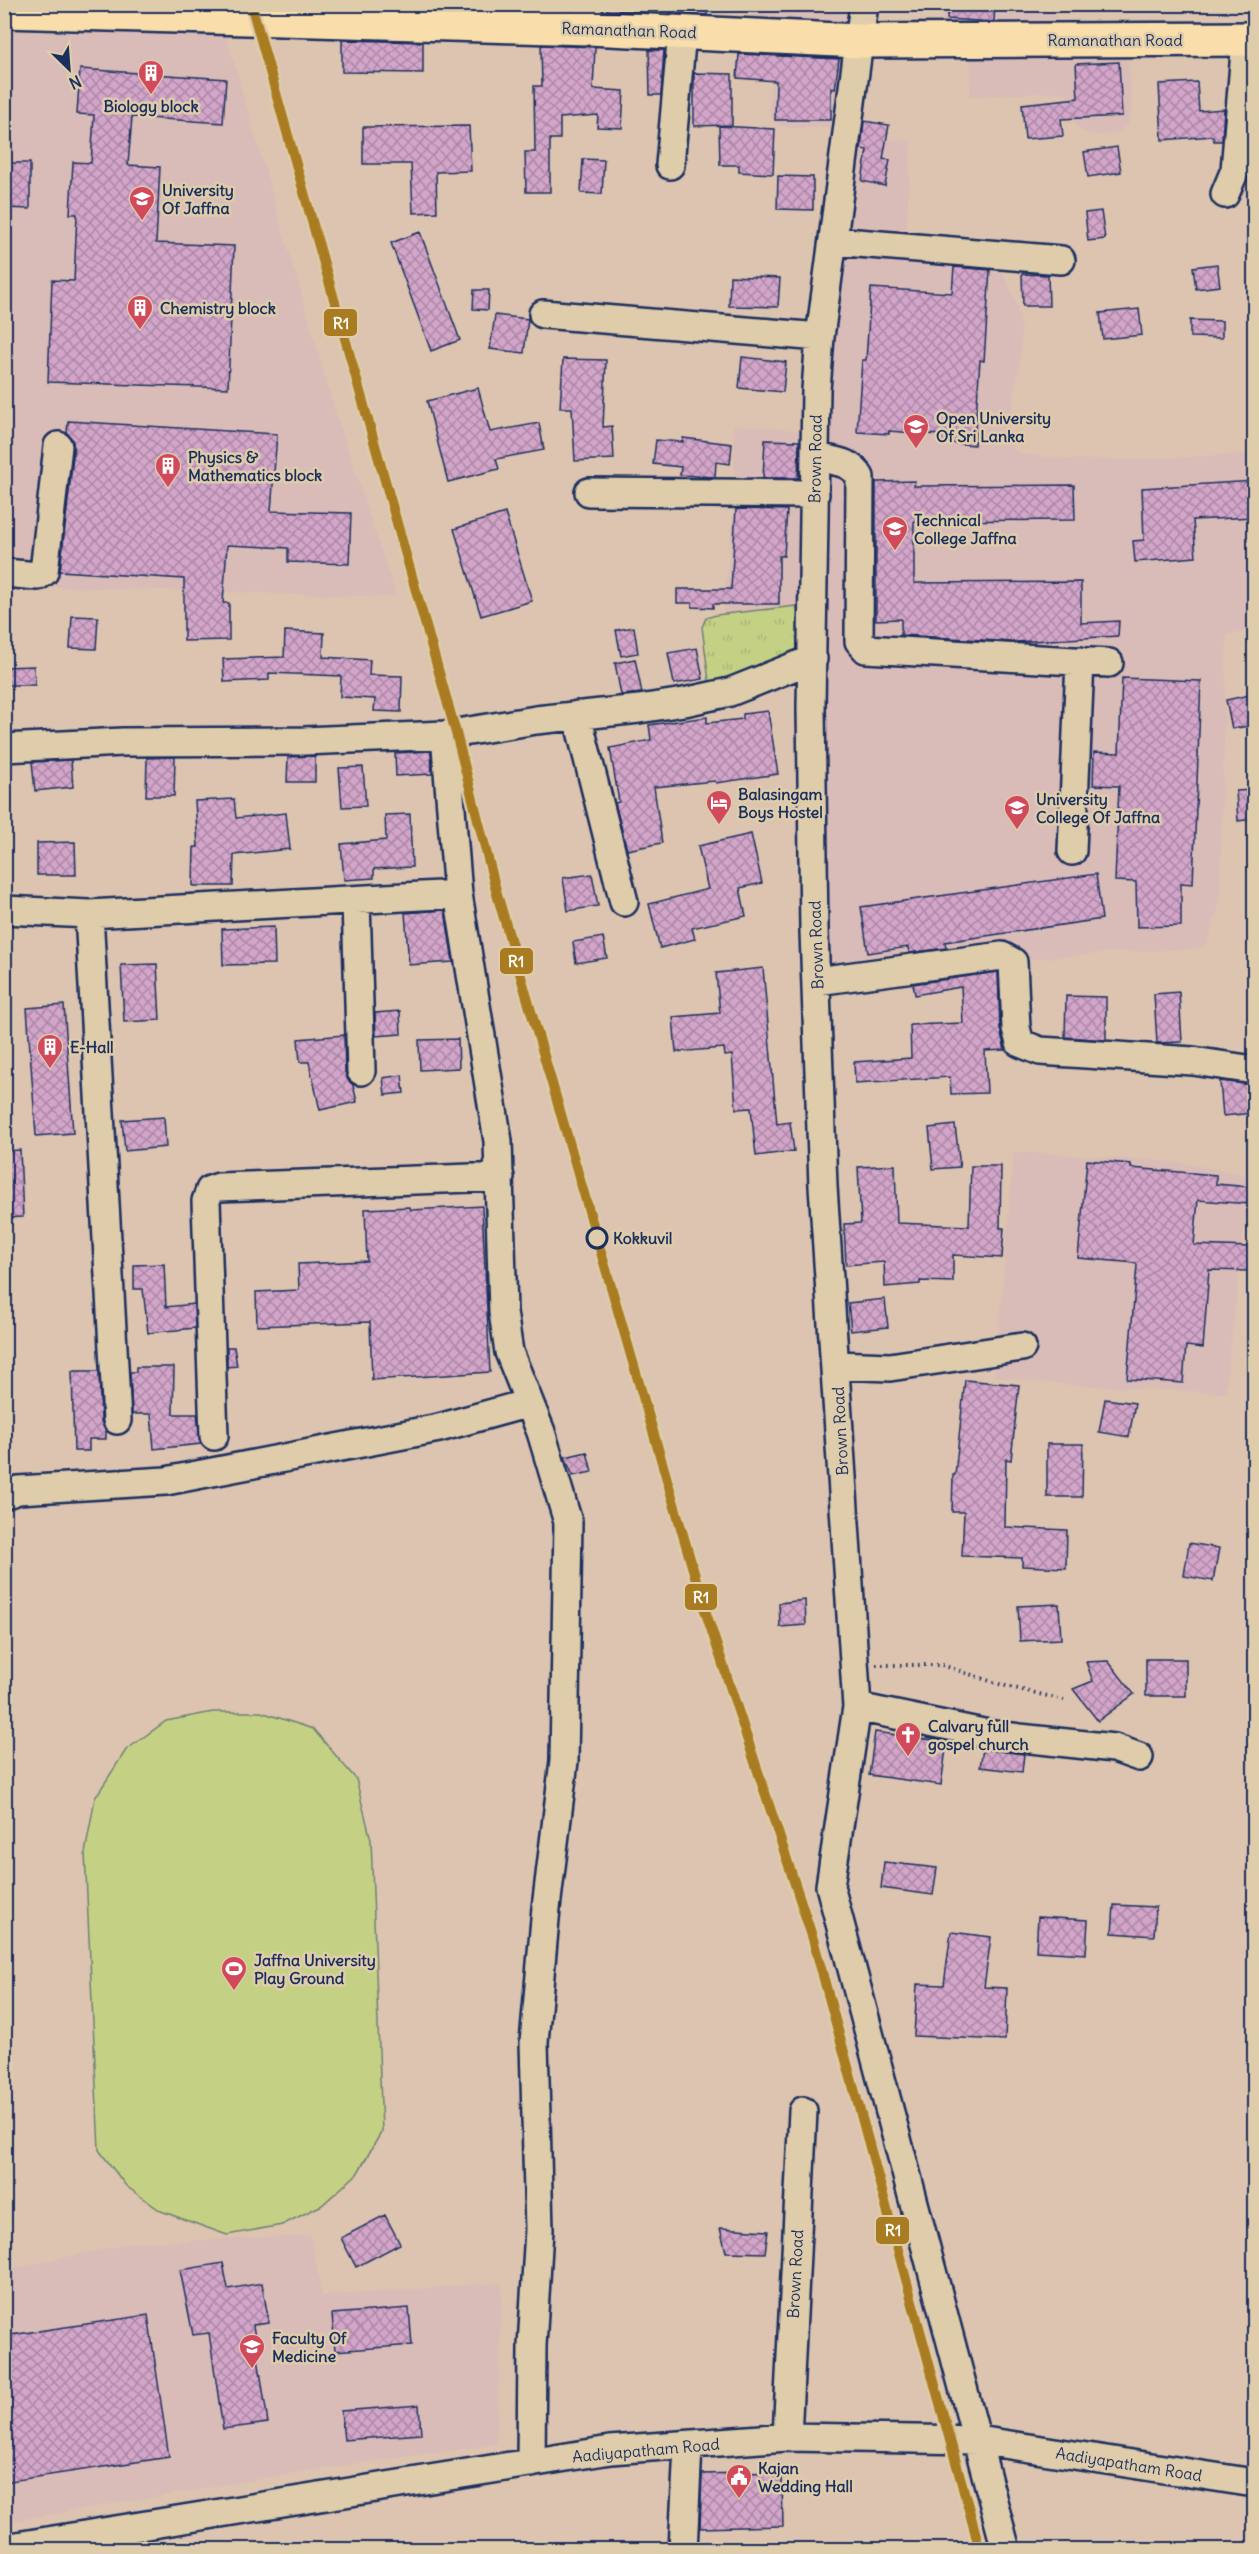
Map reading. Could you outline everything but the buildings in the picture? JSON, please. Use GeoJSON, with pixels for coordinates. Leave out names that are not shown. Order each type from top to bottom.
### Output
{"type":"FeatureCollection","features":[{"type":"Feature","properties":{"kind":"main road","name":"Ramanathan Road"},"geometry":{"type":"LineString","coordinates":[[4,11],[588,16],[682,32],[858,41],[1250,39]]}},
{"type":"Feature","properties":{"kind":"street","name":"Brown Road"},"geometry":{"type":"LineString","coordinates":[[864,4],[820,337],[810,707],[823,1186],[857,1707],[830,1886],[978,2440]]}},
{"type":"Feature","properties":{"kind":"street"},"geometry":{"type":"LineString","coordinates":[[670,165],[682,32]]}},
{"type":"Feature","properties":{"kind":"street"},"geometry":{"type":"LineString","coordinates":[[1225,194],[1235,170],[1250,39]]}},
{"type":"Feature","properties":{"kind":"street"},"geometry":{"type":"LineString","coordinates":[[833,241],[1061,260]]}},
{"type":"Feature","properties":{"kind":"street"},"geometry":{"type":"LineString","coordinates":[[543,314],[820,337]]}},
{"type":"Feature","properties":{"kind":"street"},"geometry":{"type":"LineString","coordinates":[[4,573],[38,576],[44,572],[58,446]]}},
{"type":"Feature","properties":{"kind":"street"},"geometry":{"type":"LineString","coordinates":[[816,457],[848,464],[860,477],[859,640],[866,649],[1109,663]]}},
{"type":"Feature","properties":{"kind":"street"},"geometry":{"type":"LineString","coordinates":[[589,492],[815,494]]}},
{"type":"Feature","properties":{"kind":"street"},"geometry":{"type":"LineString","coordinates":[[4,748],[123,742],[304,741],[445,735],[577,715],[639,710],[730,692],[813,659]]}},
{"type":"Feature","properties":{"kind":"street"},"geometry":{"type":"LineString","coordinates":[[1072,851],[1080,661]]}},
{"type":"Feature","properties":{"kind":"street"},"geometry":{"type":"LineString","coordinates":[[577,715],[624,902]]}},
{"type":"Feature","properties":{"kind":"street"},"geometry":{"type":"LineString","coordinates":[[445,735],[458,894],[498,1141],[503,1312],[509,1352],[541,1432],[568,1522],[564,1761],[546,1908],[534,2042],[539,2230],[532,2346],[531,2463]]}},
{"type":"Feature","properties":{"kind":"street"},"geometry":{"type":"LineString","coordinates":[[4,910],[89,914],[458,894]]}},
{"type":"Feature","properties":{"kind":"street"},"geometry":{"type":"LineString","coordinates":[[356,901],[361,1071]]}},
{"type":"Feature","properties":{"kind":"street"},"geometry":{"type":"LineString","coordinates":[[89,914],[117,1420]]}},
{"type":"Feature","properties":{"kind":"street"},"geometry":{"type":"LineString","coordinates":[[817,981],[1002,956],[1013,962],[1016,1028],[1020,1043],[1040,1051],[1193,1061],[1254,1070]]}},
{"type":"Feature","properties":{"kind":"street"},"geometry":{"type":"LineString","coordinates":[[214,1436],[206,1202],[210,1190],[219,1187],[500,1177]]}},
{"type":"Feature","properties":{"kind":"street"},"geometry":{"type":"LineString","coordinates":[[836,1365],[890,1367],[1022,1347]]}},
{"type":"Feature","properties":{"kind":"street"},"geometry":{"type":"LineString","coordinates":[[4,1495],[18,1490],[166,1481],[439,1428],[530,1403]]}},
{"type":"Feature","properties":{"kind":"street"},"geometry":{"type":"LineString","coordinates":[[857,1707],[993,1735],[1114,1748],[1139,1757]]}},
{"type":"Feature","properties":{"kind":"street","name":"Brown Road"},"geometry":{"type":"LineString","coordinates":[[787,2437],[802,2111]]}},
{"type":"Feature","properties":{"kind":"street","name":"Aadiyapatham Road"},"geometry":{"type":"LineString","coordinates":[[4,2548],[609,2450],[787,2437],[978,2440],[1254,2483]]}},
{"type":"Feature","properties":{"kind":"street"},"geometry":{"type":"LineString","coordinates":[[978,2440],[1006,2550]]}},
{"type":"Feature","properties":{"kind":"street"},"geometry":{"type":"LineString","coordinates":[[683,2550],[688,2446]]}},
{"type":"Feature","properties":{"kind":"path"},"geometry":{"type":"LineString","coordinates":[[855,1665],[942,1665],[1002,1685],[1064,1700]]}},
{"type":"Feature","properties":{"kind":"shaded area"},"geometry":{"type":"Polygon","coordinates":[[[753,5],[864,5],[846,127],[790,128],[776,123],[771,118],[769,104],[777,37],[749,35],[753,5]]]}},
{"type":"Feature","properties":{"kind":"shaded area"},"geometry":{"type":"Polygon","coordinates":[[[942,5],[1057,5],[1056,40],[1126,40],[1132,106],[1128,124],[1117,133],[1097,135],[1085,133],[1077,126],[1067,94],[1061,92],[970,96],[971,40],[940,40],[942,5]]]}},
{"type":"Feature","properties":{"kind":"shaded area","name":"University Of Jaffna"},"geometry":{"type":"Polygon","coordinates":[[[5,31],[226,36],[334,408],[396,597],[5,585],[5,31]]]}},
{"type":"Feature","properties":{"kind":"shaded area"},"geometry":{"type":"Polygon","coordinates":[[[844,137],[911,141],[905,251],[999,264],[1017,305],[1021,330],[1021,355],[1009,425],[1012,447],[1021,454],[1063,459],[1118,460],[1254,454],[1254,631],[1227,634],[1219,905],[1207,943],[1194,949],[1103,953],[811,978],[813,604],[723,614],[735,493],[734,425],[815,432],[844,137]]]}},
{"type":"Feature","properties":{"kind":"shaded area"},"geometry":{"type":"Polygon","coordinates":[[[1014,1152],[1175,1162],[1250,1176],[1225,1393],[1059,1384],[995,1376],[1014,1152]]]}},
{"type":"Feature","properties":{"kind":"shaded area","name":"Faculty Of Medicine"},"geometry":{"type":"Polygon","coordinates":[[[310,2236],[322,2296],[502,2283],[496,2444],[318,2469],[5,2522],[5,2270],[134,2243],[310,2236]]]}},
{"type":"Feature","properties":{"kind":"green space"},"geometry":{"type":"Polygon","coordinates":[[[814,604],[813,659],[711,696],[702,627],[706,618],[814,604]]]}},
{"type":"Feature","properties":{"kind":"green space","name":"Jaffna University Play Ground"},"geometry":{"type":"Polygon","coordinates":[[[213,1712],[261,1712],[313,1729],[356,1779],[371,1840],[382,2131],[357,2174],[322,2205],[282,2225],[227,2235],[161,2211],[126,2186],[99,2150],[85,1853],[95,1798],[126,1750],[166,1721],[213,1712]]]}},
{"type":"Feature","properties":{"kind":"transit line","name":"R1"},"geometry":{"type":"LineString","coordinates":[[251,4],[456,733],[497,894],[704,1607],[813,1939],[980,2550]]}},
{"type":"Feature","properties":{"kind":"place","name":"Biology block"},"geometry":{"type":"Point","coordinates":[151,96]}},
{"type":"Feature","properties":{"kind":"place","name":"University Of Jaffna"},"geometry":{"type":"Point","coordinates":[142,222]}},
{"type":"Feature","properties":{"kind":"place","name":"Chemistry block"},"geometry":{"type":"Point","coordinates":[140,331]}},
{"type":"Feature","properties":{"kind":"place","name":"Open University Of Sri Lanka"},"geometry":{"type":"Point","coordinates":[916,450]}},
{"type":"Feature","properties":{"kind":"place","name":"Physics & Mathematics block"},"geometry":{"type":"Point","coordinates":[168,489]}},
{"type":"Feature","properties":{"kind":"place","name":"Technical College Jaffna"},"geometry":{"type":"Point","coordinates":[895,552]}},
{"type":"Feature","properties":{"kind":"place","name":"Balasingam Boys Hostel"},"geometry":{"type":"Point","coordinates":[719,826]}},
{"type":"Feature","properties":{"kind":"place","name":"University College Of Jaffna"},"geometry":{"type":"Point","coordinates":[1017,831]}},
{"type":"Feature","properties":{"kind":"place","name":"E-Hall"},"geometry":{"type":"Point","coordinates":[50,1070]}},
{"type":"Feature","properties":{"kind":"place","name":"Kokkuvil"},"geometry":{"type":"Point","coordinates":[597,1238]}},
{"type":"Feature","properties":{"kind":"place","name":"Calvary full gospel church"},"geometry":{"type":"Point","coordinates":[908,1758]}},
{"type":"Feature","properties":{"kind":"place","name":"Jaffna University Play Ground"},"geometry":{"type":"Point","coordinates":[234,1992]}},
{"type":"Feature","properties":{"kind":"place","name":"Faculty Of Medicine"},"geometry":{"type":"Point","coordinates":[252,2370]}},
{"type":"Feature","properties":{"kind":"place","name":"Kajan Wedding Hall"},"geometry":{"type":"Point","coordinates":[739,2500]}}]}
